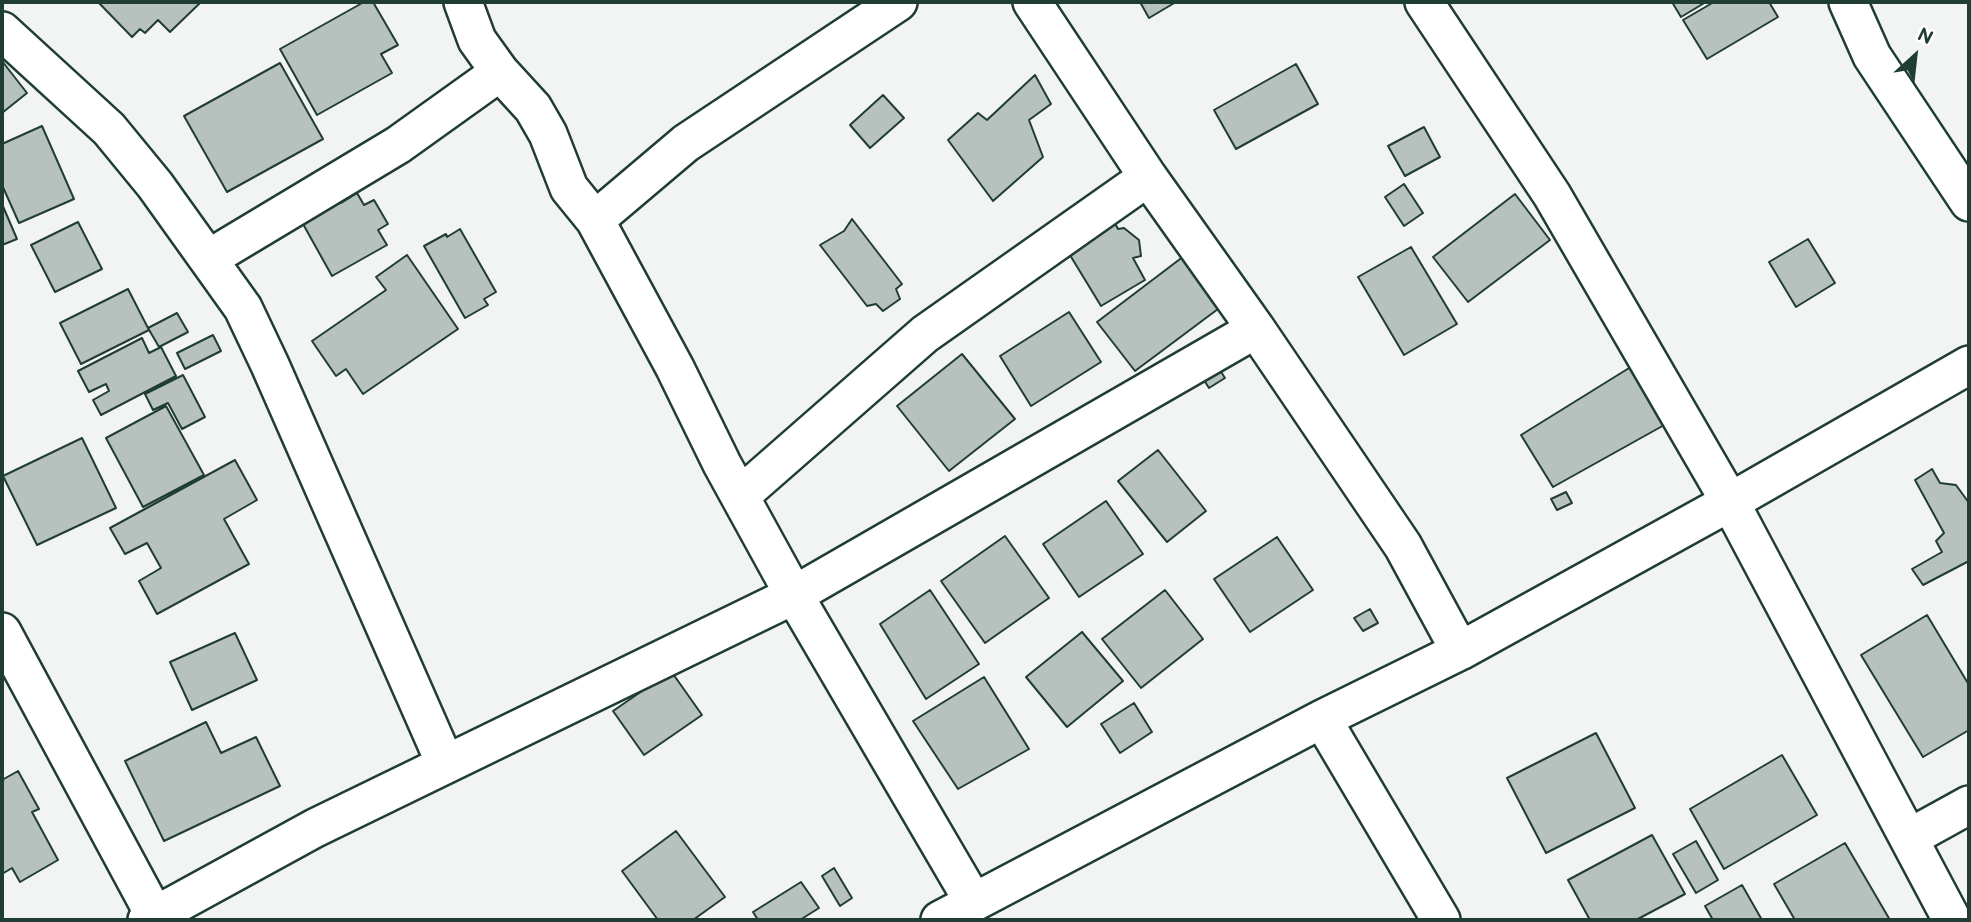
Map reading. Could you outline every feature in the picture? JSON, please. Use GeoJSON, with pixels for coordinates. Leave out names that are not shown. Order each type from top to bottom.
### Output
{"type":"FeatureCollection","features":[{"type":"Feature","properties":{"kind":"street"},"geometry":{"type":"LineString","coordinates":[[463,2],[477,40],[500,72],[533,108],[548,135],[569,188],[595,220],[794,595],[973,901]]}},
{"type":"Feature","properties":{"kind":"street"},"geometry":{"type":"LineString","coordinates":[[595,220],[686,143],[898,2]]}},
{"type":"Feature","properties":{"kind":"street"},"geometry":{"type":"LineString","coordinates":[[1032,2],[1148,177],[1256,329],[1403,546],[1460,651]]}},
{"type":"Feature","properties":{"kind":"street"},"geometry":{"type":"LineString","coordinates":[[1424,2],[1552,195],[1730,502],[1952,920]]}},
{"type":"Feature","properties":{"kind":"street"},"geometry":{"type":"LineString","coordinates":[[1848,2],[1872,56],[1969,202]]}},
{"type":"Feature","properties":{"kind":"street"},"geometry":{"type":"LineString","coordinates":[[2,31],[109,130],[155,184],[243,308],[445,763]]}},
{"type":"Feature","properties":{"kind":"street"},"geometry":{"type":"LineString","coordinates":[[208,259],[398,145],[500,72]]}},
{"type":"Feature","properties":{"kind":"street"},"geometry":{"type":"LineString","coordinates":[[740,496],[925,334],[1148,177]]}},
{"type":"Feature","properties":{"kind":"street"},"geometry":{"type":"LineString","coordinates":[[2,632],[151,918],[315,828],[794,595],[1256,329]]}},
{"type":"Feature","properties":{"kind":"street"},"geometry":{"type":"LineString","coordinates":[[940,920],[1322,719],[1460,651],[1730,502],[1969,365]]}},
{"type":"Feature","properties":{"kind":"street"},"geometry":{"type":"LineString","coordinates":[[1322,719],[1441,920]]}},
{"type":"Feature","properties":{"kind":"street"},"geometry":{"type":"LineString","coordinates":[[1909,838],[1969,805]]}},
{"type":"Feature","properties":{"kind":"building"},"geometry":{"type":"Polygon","coordinates":[[[98,2],[201,2],[170,32],[158,20],[145,33],[140,29],[132,37],[98,2]]]}},
{"type":"Feature","properties":{"kind":"building"},"geometry":{"type":"Polygon","coordinates":[[[364,2],[373,2],[398,45],[381,54],[392,73],[317,115],[280,49],[364,2]]]}},
{"type":"Feature","properties":{"kind":"building"},"geometry":{"type":"Polygon","coordinates":[[[1140,2],[1176,2],[1149,18],[1140,2]]]}},
{"type":"Feature","properties":{"kind":"building"},"geometry":{"type":"Polygon","coordinates":[[[1672,2],[1706,2],[1681,17],[1672,2]]]}},
{"type":"Feature","properties":{"kind":"building"},"geometry":{"type":"Polygon","coordinates":[[[1714,2],[1769,2],[1778,17],[1707,59],[1683,20],[1714,2]]]}},
{"type":"Feature","properties":{"kind":"building"},"geometry":{"type":"Polygon","coordinates":[[[2,61],[27,93],[2,113],[2,61]]]}},
{"type":"Feature","properties":{"kind":"building"},"geometry":{"type":"Polygon","coordinates":[[[280,63],[323,139],[227,192],[184,116],[280,63]]]}},
{"type":"Feature","properties":{"kind":"building"},"geometry":{"type":"Polygon","coordinates":[[[1296,64],[1318,104],[1236,149],[1214,110],[1296,64]]]}},
{"type":"Feature","properties":{"kind":"building"},"geometry":{"type":"Polygon","coordinates":[[[1035,75],[1051,104],[1029,120],[1043,157],[993,201],[948,140],[978,113],[987,120],[1035,75]]]}},
{"type":"Feature","properties":{"kind":"building"},"geometry":{"type":"Polygon","coordinates":[[[883,95],[904,118],[870,148],[850,125],[883,95]]]}},
{"type":"Feature","properties":{"kind":"building"},"geometry":{"type":"Polygon","coordinates":[[[42,126],[74,199],[19,223],[2,185],[2,144],[42,126]]]}},
{"type":"Feature","properties":{"kind":"building"},"geometry":{"type":"Polygon","coordinates":[[[1424,127],[1440,157],[1405,176],[1388,146],[1424,127]]]}},
{"type":"Feature","properties":{"kind":"building"},"geometry":{"type":"Polygon","coordinates":[[[1404,184],[1423,213],[1404,226],[1385,197],[1404,184]]]}},
{"type":"Feature","properties":{"kind":"building"},"geometry":{"type":"Polygon","coordinates":[[[357,193],[364,205],[374,200],[388,224],[378,230],[387,245],[332,276],[298,215],[336,194],[341,203],[357,193]]]}},
{"type":"Feature","properties":{"kind":"building"},"geometry":{"type":"Polygon","coordinates":[[[1515,194],[1550,240],[1468,302],[1433,257],[1515,194]]]}},
{"type":"Feature","properties":{"kind":"building"},"geometry":{"type":"Polygon","coordinates":[[[2,204],[17,239],[2,245],[2,204]]]}},
{"type":"Feature","properties":{"kind":"building"},"geometry":{"type":"Polygon","coordinates":[[[1111,216],[1118,229],[1124,228],[1139,240],[1141,256],[1133,258],[1145,280],[1101,306],[1062,242],[1111,216]]]}},
{"type":"Feature","properties":{"kind":"building"},"geometry":{"type":"Polygon","coordinates":[[[852,219],[902,284],[896,289],[900,299],[883,311],[876,304],[867,306],[820,245],[844,231],[852,219]]]}},
{"type":"Feature","properties":{"kind":"building"},"geometry":{"type":"Polygon","coordinates":[[[78,222],[102,269],[55,292],[31,245],[78,222]]]}},
{"type":"Feature","properties":{"kind":"building"},"geometry":{"type":"Polygon","coordinates":[[[460,229],[496,292],[484,299],[488,305],[465,318],[424,246],[460,229]]]}},
{"type":"Feature","properties":{"kind":"building"},"geometry":{"type":"Polygon","coordinates":[[[1808,239],[1835,283],[1796,307],[1769,262],[1808,239]]]}},
{"type":"Feature","properties":{"kind":"building"},"geometry":{"type":"Polygon","coordinates":[[[1411,247],[1457,324],[1404,355],[1358,277],[1411,247]]]}},
{"type":"Feature","properties":{"kind":"building"},"geometry":{"type":"Polygon","coordinates":[[[407,255],[458,329],[363,394],[346,369],[336,376],[312,341],[386,290],[376,277],[407,255]]]}},
{"type":"Feature","properties":{"kind":"building"},"geometry":{"type":"Polygon","coordinates":[[[1184,256],[1222,306],[1135,371],[1097,322],[1184,256]]]}},
{"type":"Feature","properties":{"kind":"building"},"geometry":{"type":"Polygon","coordinates":[[[128,289],[149,330],[81,364],[60,323],[128,289]]]}},
{"type":"Feature","properties":{"kind":"building"},"geometry":{"type":"Polygon","coordinates":[[[1069,312],[1101,362],[1031,406],[1000,356],[1069,312]]]}},
{"type":"Feature","properties":{"kind":"building"},"geometry":{"type":"Polygon","coordinates":[[[177,313],[188,332],[159,347],[148,328],[177,313]]]}},
{"type":"Feature","properties":{"kind":"building"},"geometry":{"type":"Polygon","coordinates":[[[213,335],[221,351],[185,369],[177,353],[213,335]]]}},
{"type":"Feature","properties":{"kind":"building"},"geometry":{"type":"Polygon","coordinates":[[[142,338],[149,353],[161,347],[176,376],[101,415],[93,400],[109,391],[106,384],[89,392],[78,371],[142,338]]]}},
{"type":"Feature","properties":{"kind":"building"},"geometry":{"type":"Polygon","coordinates":[[[962,354],[1015,419],[949,471],[897,406],[962,354]]]}},
{"type":"Feature","properties":{"kind":"building"},"geometry":{"type":"Polygon","coordinates":[[[1642,360],[1675,419],[1553,487],[1521,435],[1642,360]]]}},
{"type":"Feature","properties":{"kind":"building"},"geometry":{"type":"Polygon","coordinates":[[[1218,367],[1225,378],[1209,388],[1202,377],[1218,367]]]}},
{"type":"Feature","properties":{"kind":"building"},"geometry":{"type":"Polygon","coordinates":[[[183,375],[205,417],[182,429],[168,403],[153,410],[145,394],[183,375]]]}},
{"type":"Feature","properties":{"kind":"building"},"geometry":{"type":"Polygon","coordinates":[[[166,406],[204,475],[143,507],[106,438],[166,406]]]}},
{"type":"Feature","properties":{"kind":"building"},"geometry":{"type":"Polygon","coordinates":[[[82,438],[116,508],[37,545],[3,476],[82,438]]]}},
{"type":"Feature","properties":{"kind":"building"},"geometry":{"type":"Polygon","coordinates":[[[1158,450],[1206,511],[1167,542],[1118,481],[1158,450]]]}},
{"type":"Feature","properties":{"kind":"building"},"geometry":{"type":"Polygon","coordinates":[[[235,460],[257,500],[224,519],[249,564],[157,614],[139,581],[161,568],[147,543],[125,554],[110,528],[235,460]]]}},
{"type":"Feature","properties":{"kind":"building"},"geometry":{"type":"Polygon","coordinates":[[[1932,469],[1940,483],[1956,485],[1969,503],[1969,561],[1923,585],[1912,569],[1942,552],[1936,541],[1944,533],[1915,480],[1932,469]]]}},
{"type":"Feature","properties":{"kind":"building"},"geometry":{"type":"Polygon","coordinates":[[[1566,492],[1572,503],[1557,510],[1551,499],[1566,492]]]}},
{"type":"Feature","properties":{"kind":"building"},"geometry":{"type":"Polygon","coordinates":[[[1106,501],[1143,554],[1079,597],[1043,544],[1106,501]]]}},
{"type":"Feature","properties":{"kind":"building"},"geometry":{"type":"Polygon","coordinates":[[[1005,536],[1049,598],[985,643],[941,581],[1005,536]]]}},
{"type":"Feature","properties":{"kind":"building"},"geometry":{"type":"Polygon","coordinates":[[[1277,537],[1313,590],[1250,632],[1214,579],[1277,537]]]}},
{"type":"Feature","properties":{"kind":"building"},"geometry":{"type":"Polygon","coordinates":[[[930,590],[979,664],[926,699],[880,624],[930,590]]]}},
{"type":"Feature","properties":{"kind":"building"},"geometry":{"type":"Polygon","coordinates":[[[1165,590],[1203,639],[1141,688],[1102,639],[1165,590]]]}},
{"type":"Feature","properties":{"kind":"building"},"geometry":{"type":"Polygon","coordinates":[[[1370,609],[1378,623],[1363,631],[1354,618],[1370,609]]]}},
{"type":"Feature","properties":{"kind":"building"},"geometry":{"type":"Polygon","coordinates":[[[1927,615],[1969,685],[1969,730],[1923,757],[1861,655],[1927,615]]]}},
{"type":"Feature","properties":{"kind":"building"},"geometry":{"type":"Polygon","coordinates":[[[1082,632],[1123,681],[1067,727],[1026,677],[1082,632]]]}},
{"type":"Feature","properties":{"kind":"building"},"geometry":{"type":"Polygon","coordinates":[[[235,633],[257,680],[192,710],[170,662],[235,633]]]}},
{"type":"Feature","properties":{"kind":"building"},"geometry":{"type":"Polygon","coordinates":[[[671,671],[702,715],[644,755],[613,711],[671,671]]]}},
{"type":"Feature","properties":{"kind":"building"},"geometry":{"type":"Polygon","coordinates":[[[984,677],[1029,749],[958,789],[913,721],[984,677]]]}},
{"type":"Feature","properties":{"kind":"building"},"geometry":{"type":"Polygon","coordinates":[[[1134,703],[1152,732],[1120,753],[1101,724],[1134,703]]]}},
{"type":"Feature","properties":{"kind":"building"},"geometry":{"type":"Polygon","coordinates":[[[206,722],[221,753],[256,737],[280,786],[164,841],[125,761],[206,722]]]}},
{"type":"Feature","properties":{"kind":"building"},"geometry":{"type":"Polygon","coordinates":[[[1596,733],[1635,808],[1546,853],[1507,778],[1596,733]]]}},
{"type":"Feature","properties":{"kind":"building"},"geometry":{"type":"Polygon","coordinates":[[[1782,755],[1817,815],[1724,869],[1690,809],[1782,755]]]}},
{"type":"Feature","properties":{"kind":"building"},"geometry":{"type":"Polygon","coordinates":[[[18,771],[39,809],[32,812],[58,860],[20,882],[12,868],[2,874],[2,780],[18,771]]]}},
{"type":"Feature","properties":{"kind":"building"},"geometry":{"type":"Polygon","coordinates":[[[676,831],[725,897],[693,920],[658,920],[622,871],[676,831]]]}},
{"type":"Feature","properties":{"kind":"building"},"geometry":{"type":"Polygon","coordinates":[[[1652,835],[1685,894],[1636,920],[1590,920],[1568,880],[1652,835]]]}},
{"type":"Feature","properties":{"kind":"building"},"geometry":{"type":"Polygon","coordinates":[[[1696,841],[1718,880],[1696,893],[1673,854],[1696,841]]]}},
{"type":"Feature","properties":{"kind":"building"},"geometry":{"type":"Polygon","coordinates":[[[1845,843],[1890,920],[1795,920],[1774,884],[1845,843]]]}},
{"type":"Feature","properties":{"kind":"building"},"geometry":{"type":"Polygon","coordinates":[[[834,868],[852,898],[840,906],[822,876],[834,868]]]}},
{"type":"Feature","properties":{"kind":"building"},"geometry":{"type":"Polygon","coordinates":[[[801,882],[819,908],[800,920],[758,920],[753,912],[801,882]]]}},
{"type":"Feature","properties":{"kind":"building"},"geometry":{"type":"Polygon","coordinates":[[[1742,885],[1762,920],[1713,920],[1705,906],[1742,885]]]}}]}
